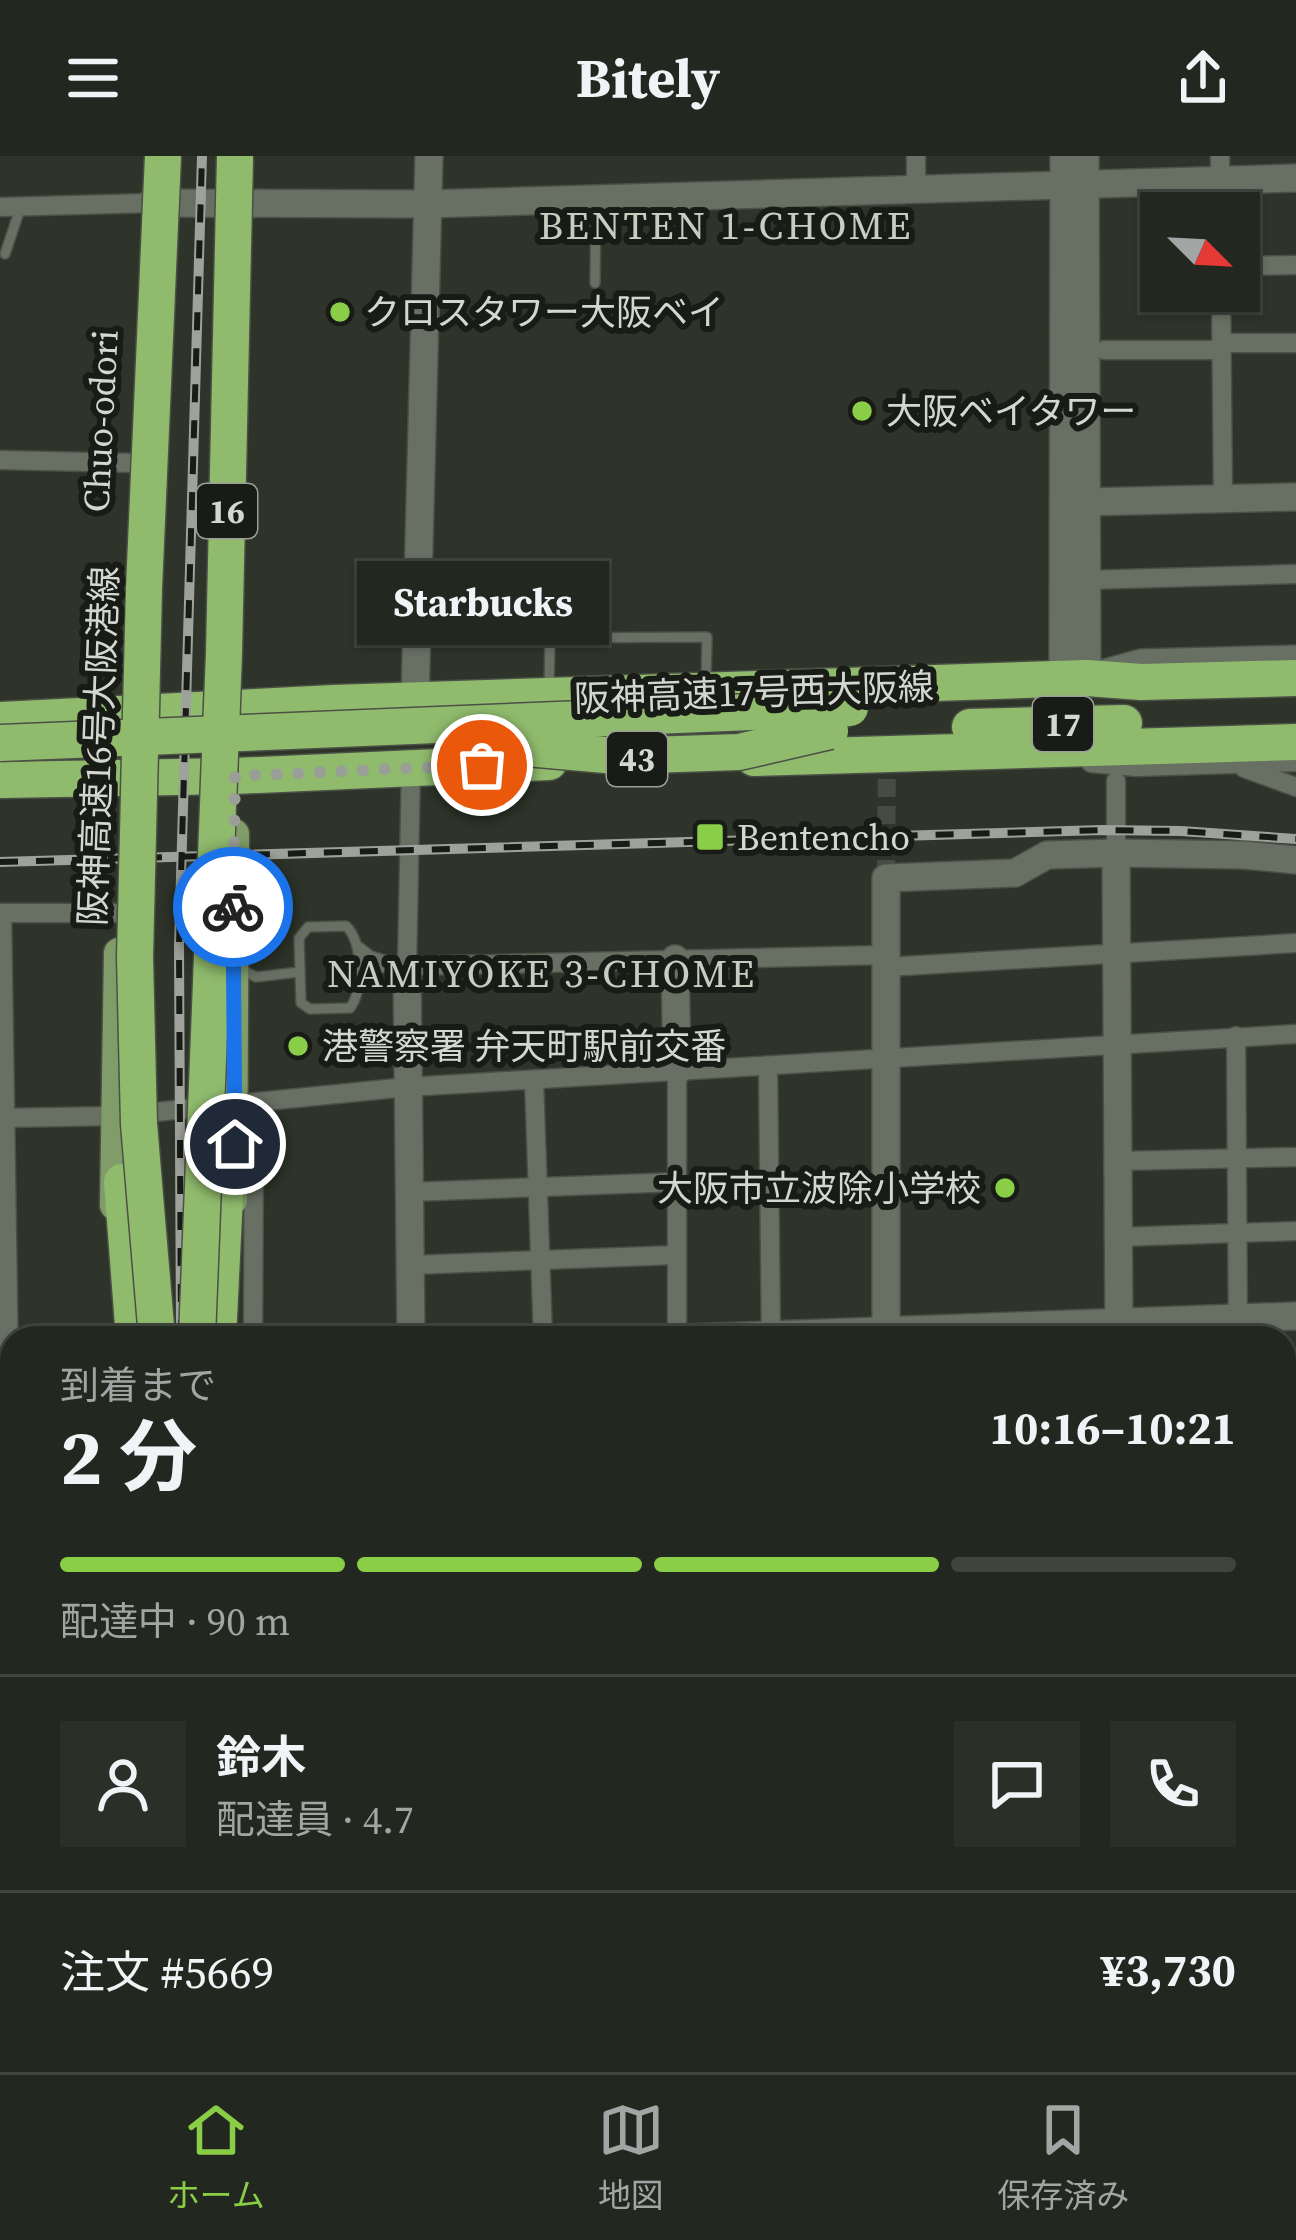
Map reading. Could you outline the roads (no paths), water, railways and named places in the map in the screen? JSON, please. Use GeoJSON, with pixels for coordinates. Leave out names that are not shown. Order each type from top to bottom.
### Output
{"type":"FeatureCollection","features":[{"type":"Feature","properties":{"kind":"highway","name":"阪神高速16号大阪港線"},"geometry":{"type":"LineString","coordinates":[[156,1326],[136,1063],[131,796],[163,156]]}},
{"type":"Feature","properties":{"kind":"highway","name":"16"},"geometry":{"type":"LineString","coordinates":[[198,1326],[238,156]]}},
{"type":"Feature","properties":{"kind":"highway","name":"43"},"geometry":{"type":"LineString","coordinates":[[0,720],[236,706],[1075,678],[1141,682],[1296,678]]}},
{"type":"Feature","properties":{"kind":"highway","name":"阪神高速17号西大阪線"},"geometry":{"type":"LineString","coordinates":[[0,743],[662,714],[1296,697]]}},
{"type":"Feature","properties":{"kind":"highway"},"geometry":{"type":"LineString","coordinates":[[334,703],[342,737],[362,750],[396,754],[734,743],[794,756]]}},
{"type":"Feature","properties":{"kind":"highway","name":"阪神高速17号西大阪線"},"geometry":{"type":"LineString","coordinates":[[0,766],[481,745],[616,756],[739,752],[830,731],[1296,717]]}},
{"type":"Feature","properties":{"kind":"highway"},"geometry":{"type":"LineString","coordinates":[[43,718],[69,725],[85,738],[83,762],[68,773],[43,780]]}},
{"type":"Feature","properties":{"kind":"highway","name":"43"},"geometry":{"type":"LineString","coordinates":[[0,780],[43,780],[131,796],[235,776],[411,766],[1296,742]]}},
{"type":"Feature","properties":{"kind":"highway"},"geometry":{"type":"LineString","coordinates":[[131,796],[120,1126],[133,1326]]}},
{"type":"Feature","properties":{"kind":"highway"},"geometry":{"type":"LineString","coordinates":[[217,866],[226,953],[230,1084],[222,1326]]}},
{"type":"Feature","properties":{"kind":"main road","name":"Chuo-odori"},"geometry":{"type":"LineString","coordinates":[[116,1326],[119,913],[131,796],[126,713],[154,156]]}},
{"type":"Feature","properties":{"kind":"main road"},"geometry":{"type":"LineString","coordinates":[[223,1326],[236,1105],[231,957],[238,156]]}},
{"type":"Feature","properties":{"kind":"street"},"geometry":{"type":"LineString","coordinates":[[415,700],[429,156]]}},
{"type":"Feature","properties":{"kind":"street"},"geometry":{"type":"LineString","coordinates":[[916,156],[916,187]]}},
{"type":"Feature","properties":{"kind":"street"},"geometry":{"type":"LineString","coordinates":[[0,207],[428,204],[916,187],[1074,170],[1220,168],[1296,178]]}},
{"type":"Feature","properties":{"kind":"street"},"geometry":{"type":"LineString","coordinates":[[1074,170],[1086,502],[1086,580],[1075,678]]}},
{"type":"Feature","properties":{"kind":"street"},"geometry":{"type":"LineString","coordinates":[[1074,170],[1075,678]]}},
{"type":"Feature","properties":{"kind":"street"},"geometry":{"type":"LineString","coordinates":[[1260,266],[1296,265]]}},
{"type":"Feature","properties":{"kind":"street"},"geometry":{"type":"LineString","coordinates":[[1221,312],[1223,497]]}},
{"type":"Feature","properties":{"kind":"street"},"geometry":{"type":"LineString","coordinates":[[1104,350],[1296,343]]}},
{"type":"Feature","properties":{"kind":"street"},"geometry":{"type":"LineString","coordinates":[[0,460],[136,464]]}},
{"type":"Feature","properties":{"kind":"street"},"geometry":{"type":"LineString","coordinates":[[1086,502],[1296,497]]}},
{"type":"Feature","properties":{"kind":"street"},"geometry":{"type":"LineString","coordinates":[[1086,580],[1296,574]]}},
{"type":"Feature","properties":{"kind":"street"},"geometry":{"type":"LineString","coordinates":[[1075,678],[1141,663],[1296,659]]}},
{"type":"Feature","properties":{"kind":"street"},"geometry":{"type":"LineString","coordinates":[[1039,751],[1120,766],[1296,762]]}},
{"type":"Feature","properties":{"kind":"street"},"geometry":{"type":"LineString","coordinates":[[1234,765],[1296,787]]}},
{"type":"Feature","properties":{"kind":"street"},"geometry":{"type":"LineString","coordinates":[[411,766],[398,964],[407,1087],[411,1326]]}},
{"type":"Feature","properties":{"kind":"street"},"geometry":{"type":"LineString","coordinates":[[1116,781],[1119,1326]]}},
{"type":"Feature","properties":{"kind":"street"},"geometry":{"type":"LineString","coordinates":[[886,1326],[886,878],[1016,873],[1048,855],[1202,853],[1296,860]]}},
{"type":"Feature","properties":{"kind":"street"},"geometry":{"type":"LineString","coordinates":[[10,1326],[1,913],[119,913]]}},
{"type":"Feature","properties":{"kind":"street"},"geometry":{"type":"LineString","coordinates":[[398,964],[885,961],[1296,943]]}},
{"type":"Feature","properties":{"kind":"street"},"geometry":{"type":"LineString","coordinates":[[675,959],[677,1326]]}},
{"type":"Feature","properties":{"kind":"street"},"geometry":{"type":"LineString","coordinates":[[3,1118],[115,1116],[407,1087],[1296,1034]]}},
{"type":"Feature","properties":{"kind":"street"},"geometry":{"type":"LineString","coordinates":[[1236,1036],[1238,1326]]}},
{"type":"Feature","properties":{"kind":"street"},"geometry":{"type":"LineString","coordinates":[[768,1066],[770,1326]]}},
{"type":"Feature","properties":{"kind":"street"},"geometry":{"type":"LineString","coordinates":[[534,1080],[542,1326]]}},
{"type":"Feature","properties":{"kind":"street"},"geometry":{"type":"LineString","coordinates":[[236,1105],[254,1130],[253,1326]]}},
{"type":"Feature","properties":{"kind":"street"},"geometry":{"type":"LineString","coordinates":[[1119,1161],[1296,1157]]}},
{"type":"Feature","properties":{"kind":"street"},"geometry":{"type":"LineString","coordinates":[[409,1192],[678,1182]]}},
{"type":"Feature","properties":{"kind":"street"},"geometry":{"type":"LineString","coordinates":[[1119,1237],[1296,1231]]}},
{"type":"Feature","properties":{"kind":"street"},"geometry":{"type":"LineString","coordinates":[[411,1265],[676,1255]]}},
{"type":"Feature","properties":{"kind":"street"},"geometry":{"type":"LineString","coordinates":[[1248,1326],[1296,1316]]}},
{"type":"Feature","properties":{"kind":"lane"},"geometry":{"type":"LineString","coordinates":[[595,283],[596,198]]}},
{"type":"Feature","properties":{"kind":"lane"},"geometry":{"type":"LineString","coordinates":[[5,254],[21,206]]}},
{"type":"Feature","properties":{"kind":"lane"},"geometry":{"type":"LineString","coordinates":[[549,696],[550,638],[707,638],[706,691]]}},
{"type":"Feature","properties":{"kind":"lane"},"geometry":{"type":"LineString","coordinates":[[346,926],[354,932],[358,998],[350,1008],[310,1009],[301,1003],[300,972],[299,938],[308,927],[346,926]]}},
{"type":"Feature","properties":{"kind":"lane"},"geometry":{"type":"LineString","coordinates":[[357,945],[398,964]]}},
{"type":"Feature","properties":{"kind":"lane"},"geometry":{"type":"LineString","coordinates":[[231,957],[251,976],[277,978],[300,972]]}},
{"type":"Feature","properties":{"kind":"lane"},"geometry":{"type":"LineString","coordinates":[[358,982],[398,964]]}},
{"type":"Feature","properties":{"kind":"tunnel"},"geometry":{"type":"LineString","coordinates":[[886,878],[887,752]]}},
{"type":"Feature","properties":{"kind":"railway"},"geometry":{"type":"LineString","coordinates":[[181,1326],[179,945],[202,156]]}},
{"type":"Feature","properties":{"kind":"railway"},"geometry":{"type":"LineString","coordinates":[[0,862],[1102,830],[1296,839]]}},
{"type":"Feature","properties":{"kind":"place","name":"クロスタワー大阪ベイ"},"geometry":{"type":"Point","coordinates":[340,312]}},
{"type":"Feature","properties":{"kind":"place","name":"大阪ベイタワー"},"geometry":{"type":"Point","coordinates":[862,411]}},
{"type":"Feature","properties":{"kind":"place","name":"Starbucks"},"geometry":{"type":"Point","coordinates":[482,765]}},
{"type":"Feature","properties":{"kind":"place","name":"Bentencho"},"geometry":{"type":"Point","coordinates":[710,837]}},
{"type":"Feature","properties":{"kind":"place","name":"港警察署 弁天町駅前交番"},"geometry":{"type":"Point","coordinates":[298,1046]}},
{"type":"Feature","properties":{"kind":"place","name":"大阪市立波除小学校"},"geometry":{"type":"Point","coordinates":[1005,1188]}},
{"type":"Feature","properties":{"kind":"district","name":"BENTEN 1-CHOME"},"geometry":{"type":"Point","coordinates":[726,225]}},
{"type":"Feature","properties":{"kind":"district","name":"NAMIYOKE 3-CHOME"},"geometry":{"type":"Point","coordinates":[542,973]}}]}
